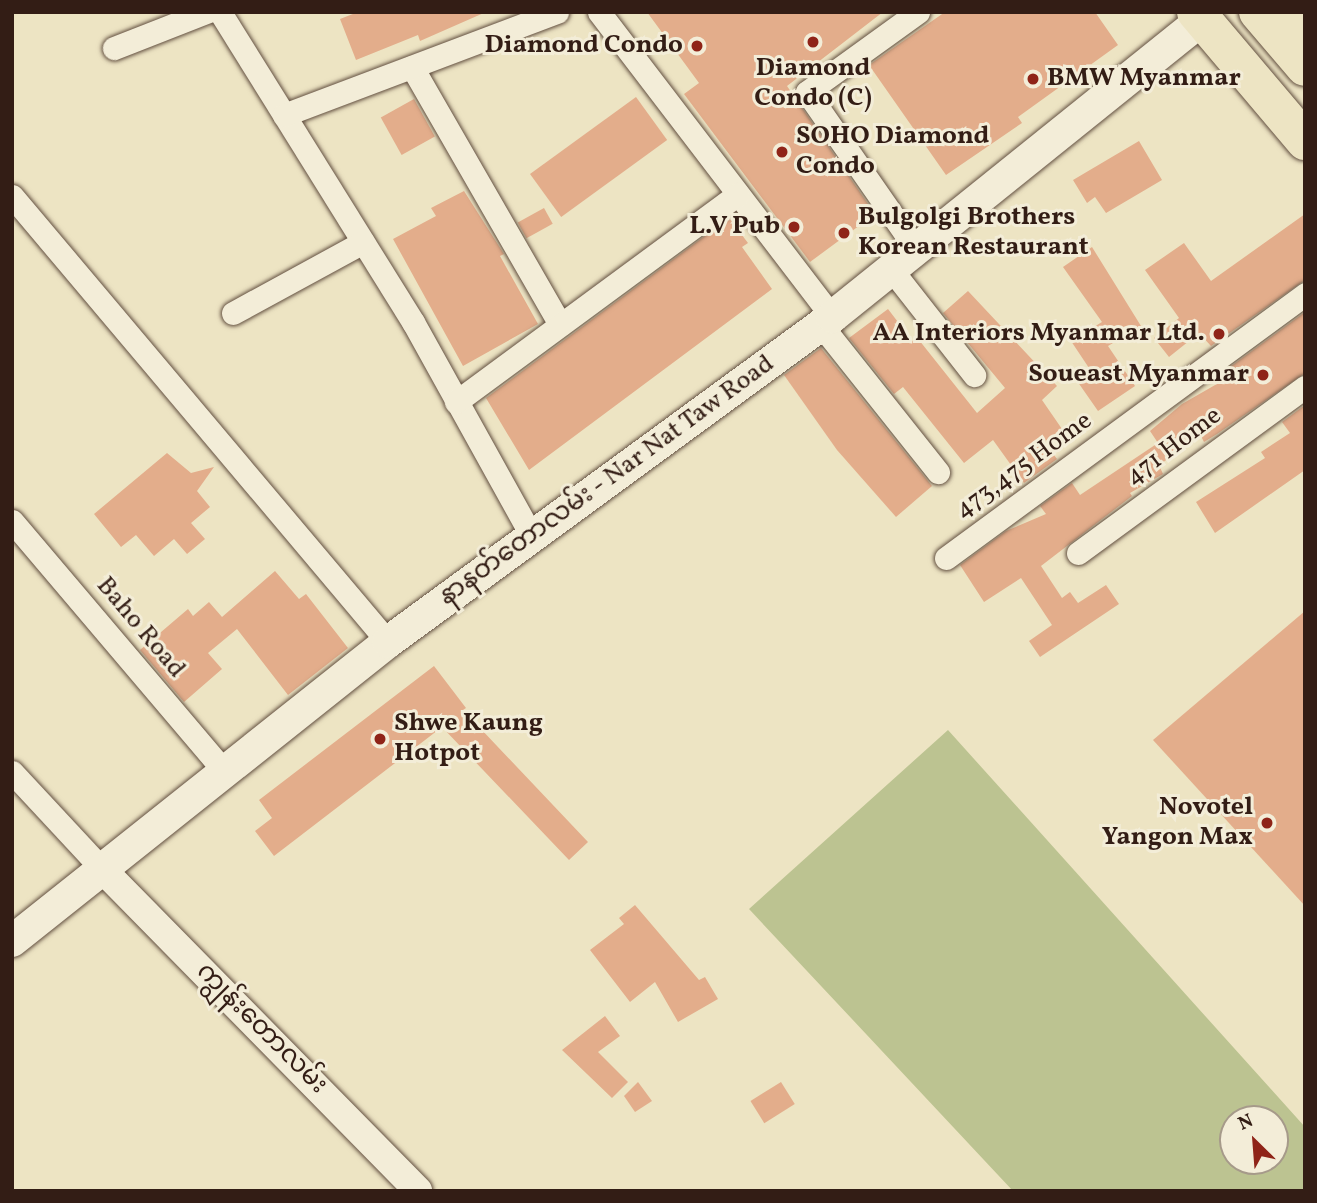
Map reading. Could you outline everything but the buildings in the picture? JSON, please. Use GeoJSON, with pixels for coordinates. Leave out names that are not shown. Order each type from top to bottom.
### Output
{"type":"FeatureCollection","features":[{"type":"Feature","properties":{"kind":"highway"},"geometry":{"type":"LineString","coordinates":[[1258,12],[1305,67]]}},
{"type":"Feature","properties":{"kind":"highway"},"geometry":{"type":"LineString","coordinates":[[1199,16],[1305,141]]}},
{"type":"Feature","properties":{"kind":"main road"},"geometry":{"type":"LineString","coordinates":[[1284,12],[1305,37]]}},
{"type":"Feature","properties":{"kind":"main road","name":"နာနတ်တောလမ်း - Nar Nat Taw Road"},"geometry":{"type":"LineString","coordinates":[[12,942],[388,642],[826,321],[1199,16]]}},
{"type":"Feature","properties":{"kind":"street"},"geometry":{"type":"LineString","coordinates":[[114,48],[206,12]]}},
{"type":"Feature","properties":{"kind":"street"},"geometry":{"type":"LineString","coordinates":[[220,12],[363,242],[531,535]]}},
{"type":"Feature","properties":{"kind":"street"},"geometry":{"type":"LineString","coordinates":[[284,115],[557,12]]}},
{"type":"Feature","properties":{"kind":"street"},"geometry":{"type":"LineString","coordinates":[[599,12],[738,194],[826,321],[938,472]]}},
{"type":"Feature","properties":{"kind":"street"},"geometry":{"type":"LineString","coordinates":[[916,249],[807,92],[918,12]]}},
{"type":"Feature","properties":{"kind":"street"},"geometry":{"type":"LineString","coordinates":[[412,67],[560,324]]}},
{"type":"Feature","properties":{"kind":"street"},"geometry":{"type":"LineString","coordinates":[[456,402],[738,194]]}},
{"type":"Feature","properties":{"kind":"street"},"geometry":{"type":"LineString","coordinates":[[12,196],[388,642]]}},
{"type":"Feature","properties":{"kind":"street"},"geometry":{"type":"LineString","coordinates":[[233,313],[363,242]]}},
{"type":"Feature","properties":{"kind":"street"},"geometry":{"type":"LineString","coordinates":[[891,269],[974,375]]}},
{"type":"Feature","properties":{"kind":"street","name":"473,475 Home"},"geometry":{"type":"LineString","coordinates":[[946,558],[1305,294]]}},
{"type":"Feature","properties":{"kind":"street","name":"471 Home"},"geometry":{"type":"LineString","coordinates":[[1078,553],[1305,387]]}},
{"type":"Feature","properties":{"kind":"street","name":"Baho Road"},"geometry":{"type":"LineString","coordinates":[[14,525],[224,771]]}},
{"type":"Feature","properties":{"kind":"street"},"geometry":{"type":"LineString","coordinates":[[12,772],[102,869]]}},
{"type":"Feature","properties":{"kind":"street","name":"ကျွန်းတောလမ်း"},"geometry":{"type":"LineString","coordinates":[[102,869],[418,1191]]}},
{"type":"Feature","properties":{"kind":"green space"},"geometry":{"type":"Polygon","coordinates":[[[948,730],[1285,1105],[1219,1105],[1219,1175],[1289,1175],[1289,1109],[1305,1127],[1305,1191],[1013,1191],[749,909],[948,730]]]}},
{"type":"Feature","properties":{"kind":"place","name":"Diamond Condo (C)"},"geometry":{"type":"Point","coordinates":[813,42]}},
{"type":"Feature","properties":{"kind":"place","name":"Diamond Condo"},"geometry":{"type":"Point","coordinates":[697,46]}},
{"type":"Feature","properties":{"kind":"place","name":"BMW Myanmar"},"geometry":{"type":"Point","coordinates":[1033,79]}},
{"type":"Feature","properties":{"kind":"place","name":"SOHO Diamond Condo"},"geometry":{"type":"Point","coordinates":[782,152]}},
{"type":"Feature","properties":{"kind":"place","name":"L.V Pub"},"geometry":{"type":"Point","coordinates":[794,227]}},
{"type":"Feature","properties":{"kind":"place","name":"Bulgolgi Brothers Korean Restaurant"},"geometry":{"type":"Point","coordinates":[844,233]}},
{"type":"Feature","properties":{"kind":"place","name":"AA Interiors Myanmar Ltd."},"geometry":{"type":"Point","coordinates":[1219,334]}},
{"type":"Feature","properties":{"kind":"place","name":"Soueast Myanmar"},"geometry":{"type":"Point","coordinates":[1263,375]}},
{"type":"Feature","properties":{"kind":"place","name":"Shwe Kaung Hotpot"},"geometry":{"type":"Point","coordinates":[380,739]}},
{"type":"Feature","properties":{"kind":"place","name":"Novotel Yangon Max"},"geometry":{"type":"Point","coordinates":[1267,823]}}]}
